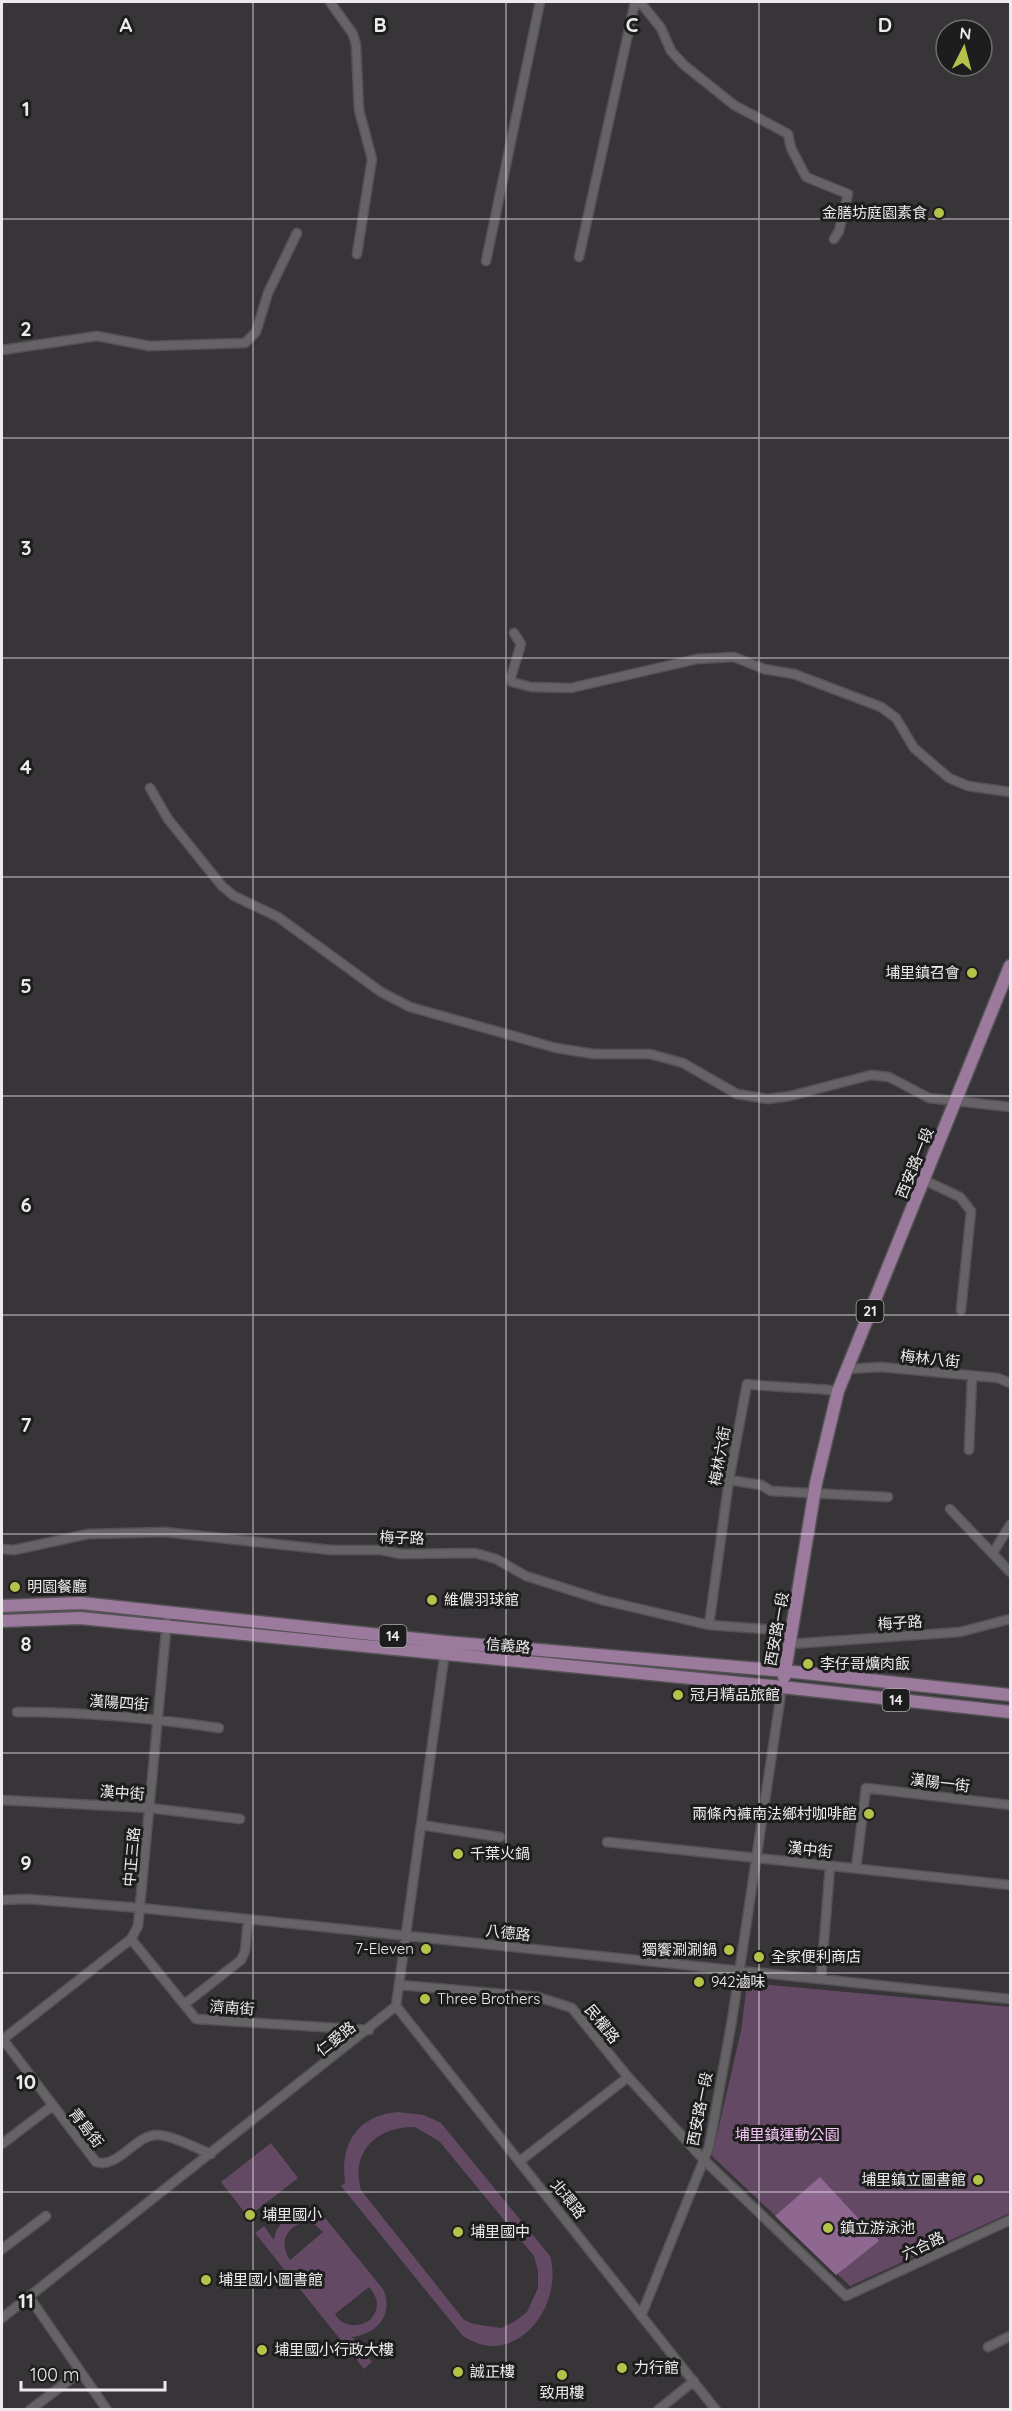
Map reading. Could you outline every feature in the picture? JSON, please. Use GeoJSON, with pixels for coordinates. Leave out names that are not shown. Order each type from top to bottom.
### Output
{"type":"FeatureCollection","features":[{"type":"Feature","properties":{"kind":"main road","name":"西安路一段"},"geometry":{"type":"LineString","coordinates":[[782,1687],[814,1495],[825,1438],[838,1391],[1011,966]]}},
{"type":"Feature","properties":{"kind":"main road","name":"信義路"},"geometry":{"type":"LineString","coordinates":[[2,1606],[81,1603],[446,1641],[785,1671],[1011,1695]]}},
{"type":"Feature","properties":{"kind":"main road","name":"信義路"},"geometry":{"type":"LineString","coordinates":[[2,1621],[80,1618],[319,1640],[444,1655],[782,1687],[1011,1712]]}},
{"type":"Feature","properties":{"kind":"street"},"geometry":{"type":"LineString","coordinates":[[330,2],[355,38],[359,110],[372,159],[357,255]]}},
{"type":"Feature","properties":{"kind":"street"},"geometry":{"type":"LineString","coordinates":[[486,261],[540,2]]}},
{"type":"Feature","properties":{"kind":"street"},"geometry":{"type":"LineString","coordinates":[[579,257],[635,2]]}},
{"type":"Feature","properties":{"kind":"street"},"geometry":{"type":"LineString","coordinates":[[640,2],[662,28],[671,51],[684,65],[734,105],[788,134],[791,148],[806,177],[848,194],[834,239]]}},
{"type":"Feature","properties":{"kind":"street"},"geometry":{"type":"LineString","coordinates":[[2,350],[97,336],[149,346],[245,343],[256,332],[268,294],[297,233]]}},
{"type":"Feature","properties":{"kind":"street"},"geometry":{"type":"LineString","coordinates":[[514,633],[521,644],[511,677],[512,682],[531,687],[571,688],[697,659],[734,657],[764,669],[794,674],[881,707],[896,718],[915,748],[949,778],[968,786],[1011,792]]}},
{"type":"Feature","properties":{"kind":"street"},"geometry":{"type":"LineString","coordinates":[[150,788],[168,819],[222,886],[234,896],[288,923],[381,992],[410,1007],[556,1048],[661,1057],[683,1063],[737,1094],[768,1098],[790,1096],[871,1076],[889,1077],[929,1098],[1011,1107]]}},
{"type":"Feature","properties":{"kind":"street"},"geometry":{"type":"LineString","coordinates":[[924,1180],[960,1197],[971,1211],[961,1310]]}},
{"type":"Feature","properties":{"kind":"street","name":"梅林八街"},"geometry":{"type":"LineString","coordinates":[[846,1369],[881,1367],[998,1378],[1011,1383]]}},
{"type":"Feature","properties":{"kind":"street"},"geometry":{"type":"LineString","coordinates":[[969,1450],[972,1377]]}},
{"type":"Feature","properties":{"kind":"street","name":"梅林六街"},"geometry":{"type":"LineString","coordinates":[[709,1625],[729,1480],[747,1384],[797,1390],[814,1388],[838,1391]]}},
{"type":"Feature","properties":{"kind":"street"},"geometry":{"type":"LineString","coordinates":[[729,1480],[761,1485],[771,1491],[888,1497]]}},
{"type":"Feature","properties":{"kind":"street"},"geometry":{"type":"LineString","coordinates":[[950,1509],[1011,1572]]}},
{"type":"Feature","properties":{"kind":"street"},"geometry":{"type":"LineString","coordinates":[[993,1553],[1011,1526]]}},
{"type":"Feature","properties":{"kind":"street","name":"梅子路"},"geometry":{"type":"LineString","coordinates":[[2,1549],[14,1550],[88,1534],[165,1532],[331,1550],[381,1550],[401,1554],[475,1553],[496,1559],[526,1576],[602,1600],[709,1625],[792,1630]]}},
{"type":"Feature","properties":{"kind":"street","name":"中正三路"},"geometry":{"type":"LineString","coordinates":[[131,1939],[138,1926],[141,1908],[168,1612]]}},
{"type":"Feature","properties":{"kind":"street","name":"梅子路"},"geometry":{"type":"LineString","coordinates":[[790,1644],[960,1632],[1011,1619]]}},
{"type":"Feature","properties":{"kind":"street"},"geometry":{"type":"LineString","coordinates":[[396,2006],[446,1641]]}},
{"type":"Feature","properties":{"kind":"street","name":"西安路一段"},"geometry":{"type":"LineString","coordinates":[[641,2316],[710,2147],[732,2020],[782,1687]]}},
{"type":"Feature","properties":{"kind":"street","name":"漢陽四街"},"geometry":{"type":"LineString","coordinates":[[17,1712],[59,1712],[159,1719],[219,1728]]}},
{"type":"Feature","properties":{"kind":"street","name":"漢陽一街"},"geometry":{"type":"LineString","coordinates":[[856,1868],[866,1788],[1011,1805]]}},
{"type":"Feature","properties":{"kind":"street","name":"漢中街"},"geometry":{"type":"LineString","coordinates":[[2,1800],[150,1808],[240,1819]]}},
{"type":"Feature","properties":{"kind":"street"},"geometry":{"type":"LineString","coordinates":[[422,1825],[500,1837]]}},
{"type":"Feature","properties":{"kind":"street","name":"漢中街"},"geometry":{"type":"LineString","coordinates":[[607,1842],[1011,1885]]}},
{"type":"Feature","properties":{"kind":"street"},"geometry":{"type":"LineString","coordinates":[[821,1979],[830,1866]]}},
{"type":"Feature","properties":{"kind":"street","name":"八德路"},"geometry":{"type":"LineString","coordinates":[[2,1900],[28,1899],[141,1908],[1011,1999]]}},
{"type":"Feature","properties":{"kind":"street"},"geometry":{"type":"LineString","coordinates":[[186,2003],[241,1960],[245,1951],[248,1920]]}},
{"type":"Feature","properties":{"kind":"street"},"geometry":{"type":"LineString","coordinates":[[2,2039],[131,1939]]}},
{"type":"Feature","properties":{"kind":"street","name":"濟南街"},"geometry":{"type":"LineString","coordinates":[[131,1939],[186,2003],[196,2019],[369,2030]]}},
{"type":"Feature","properties":{"kind":"street","name":"民權路"},"geometry":{"type":"LineString","coordinates":[[400,1985],[538,1997],[572,2008],[628,2077],[705,2160],[846,2296]]}},
{"type":"Feature","properties":{"kind":"street","name":"仁愛路"},"geometry":{"type":"LineString","coordinates":[[2,2318],[369,2030],[396,2006]]}},
{"type":"Feature","properties":{"kind":"street","name":"北環路"},"geometry":{"type":"LineString","coordinates":[[396,2006],[716,2409]]}},
{"type":"Feature","properties":{"kind":"street","name":"青島街"},"geometry":{"type":"LineString","coordinates":[[2,2039],[96,2162],[108,2163],[147,2137],[158,2135],[212,2154]]}},
{"type":"Feature","properties":{"kind":"street"},"geometry":{"type":"LineString","coordinates":[[520,2161],[628,2077]]}},
{"type":"Feature","properties":{"kind":"street"},"geometry":{"type":"LineString","coordinates":[[2,2144],[52,2106]]}},
{"type":"Feature","properties":{"kind":"street"},"geometry":{"type":"LineString","coordinates":[[2,2249],[45,2216]]}},
{"type":"Feature","properties":{"kind":"street","name":"六合路"},"geometry":{"type":"LineString","coordinates":[[846,2296],[1011,2220]]}},
{"type":"Feature","properties":{"kind":"street"},"geometry":{"type":"LineString","coordinates":[[30,2298],[107,2409]]}},
{"type":"Feature","properties":{"kind":"street"},"geometry":{"type":"LineString","coordinates":[[988,2347],[1011,2336]]}},
{"type":"Feature","properties":{"kind":"street"},"geometry":{"type":"LineString","coordinates":[[30,2409],[80,2372]]}},
{"type":"Feature","properties":{"kind":"street"},"geometry":{"type":"LineString","coordinates":[[658,2409],[694,2381]]}},
{"type":"Feature","properties":{"kind":"green space","name":"埔里鎮運動公園"},"geometry":{"type":"Polygon","coordinates":[[[747,1983],[1010,2007],[1010,2213],[850,2286],[712,2156],[741,2031],[747,1983]]]}},
{"type":"Feature","properties":{"kind":"green space"},"geometry":{"type":"Polygon","coordinates":[[[397,2112],[424,2115],[441,2123],[550,2256],[553,2276],[550,2295],[542,2314],[530,2329],[516,2340],[499,2346],[481,2344],[462,2335],[341,2186],[345,2183],[345,2156],[348,2145],[361,2126],[383,2115],[397,2112]],[[415,2127],[401,2128],[378,2136],[363,2153],[359,2164],[361,2190],[464,2320],[501,2328],[527,2312],[538,2288],[538,2271],[534,2256],[439,2141],[415,2127]]]}},
{"type":"Feature","properties":{"kind":"green space"},"geometry":{"type":"Polygon","coordinates":[[[271,2143],[298,2178],[248,2217],[221,2182],[271,2143]]]}},
{"type":"Feature","properties":{"kind":"green space"},"geometry":{"type":"Polygon","coordinates":[[[308,2211],[325,2218],[383,2289],[386,2307],[381,2321],[369,2332],[352,2337],[372,2362],[364,2369],[255,2233],[264,2226],[274,2240],[275,2234],[285,2220],[308,2211]],[[304,2222],[292,2228],[286,2237],[285,2248],[290,2260],[323,2232],[313,2223],[304,2222]],[[369,2287],[335,2314],[342,2322],[355,2325],[370,2320],[377,2304],[375,2295],[369,2287]]]}},
{"type":"Feature","properties":{"kind":"shaded area","name":"鎮立游泳池"},"geometry":{"type":"Polygon","coordinates":[[[820,2177],[879,2241],[836,2275],[775,2216],[820,2177]]]}},
{"type":"Feature","properties":{"kind":"place","name":"金膳坊庭園素食"},"geometry":{"type":"Point","coordinates":[939,213]}},
{"type":"Feature","properties":{"kind":"place","name":"埔里鎮召會"},"geometry":{"type":"Point","coordinates":[972,973]}},
{"type":"Feature","properties":{"kind":"place","name":"明園餐廳"},"geometry":{"type":"Point","coordinates":[15,1587]}},
{"type":"Feature","properties":{"kind":"place","name":"維儂羽球館"},"geometry":{"type":"Point","coordinates":[432,1600]}},
{"type":"Feature","properties":{"kind":"place","name":"李仔哥爌肉飯"},"geometry":{"type":"Point","coordinates":[808,1664]}},
{"type":"Feature","properties":{"kind":"place","name":"冠月精品旅館"},"geometry":{"type":"Point","coordinates":[678,1695]}},
{"type":"Feature","properties":{"kind":"place","name":"兩條內褲南法鄉村咖啡館"},"geometry":{"type":"Point","coordinates":[869,1814]}},
{"type":"Feature","properties":{"kind":"place","name":"千葉火鍋"},"geometry":{"type":"Point","coordinates":[458,1854]}},
{"type":"Feature","properties":{"kind":"place","name":"7-Eleven"},"geometry":{"type":"Point","coordinates":[426,1949]}},
{"type":"Feature","properties":{"kind":"place","name":"獨饗涮涮鍋"},"geometry":{"type":"Point","coordinates":[729,1950]}},
{"type":"Feature","properties":{"kind":"place","name":"全家便利商店"},"geometry":{"type":"Point","coordinates":[759,1957]}},
{"type":"Feature","properties":{"kind":"place","name":"942滷味"},"geometry":{"type":"Point","coordinates":[699,1982]}},
{"type":"Feature","properties":{"kind":"place","name":"Three Brothers"},"geometry":{"type":"Point","coordinates":[425,1999]}},
{"type":"Feature","properties":{"kind":"place","name":"埔里鎮立圖書館"},"geometry":{"type":"Point","coordinates":[978,2180]}},
{"type":"Feature","properties":{"kind":"place","name":"埔里國小"},"geometry":{"type":"Point","coordinates":[250,2215]}},
{"type":"Feature","properties":{"kind":"place","name":"鎮立游泳池"},"geometry":{"type":"Point","coordinates":[828,2228]}},
{"type":"Feature","properties":{"kind":"place","name":"埔里國中"},"geometry":{"type":"Point","coordinates":[458,2232]}},
{"type":"Feature","properties":{"kind":"place","name":"埔里國小圖書館"},"geometry":{"type":"Point","coordinates":[206,2280]}},
{"type":"Feature","properties":{"kind":"place","name":"埔里國小行政大樓"},"geometry":{"type":"Point","coordinates":[262,2350]}},
{"type":"Feature","properties":{"kind":"place","name":"力行館"},"geometry":{"type":"Point","coordinates":[622,2368]}},
{"type":"Feature","properties":{"kind":"place","name":"誠正樓"},"geometry":{"type":"Point","coordinates":[458,2372]}},
{"type":"Feature","properties":{"kind":"place","name":"致用樓"},"geometry":{"type":"Point","coordinates":[562,2375]}}]}
